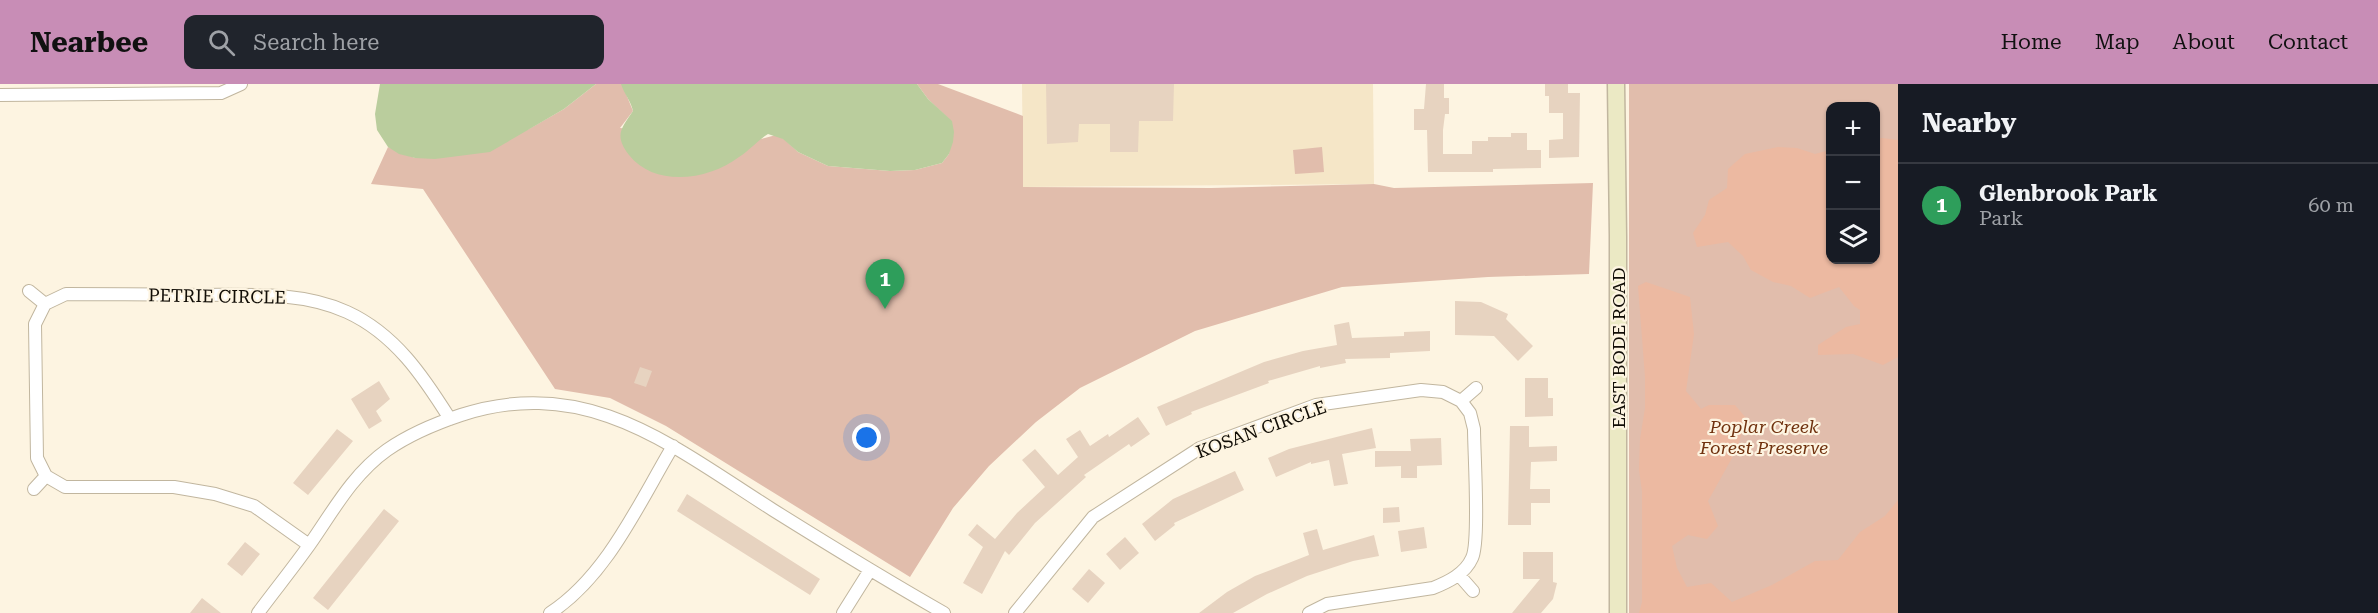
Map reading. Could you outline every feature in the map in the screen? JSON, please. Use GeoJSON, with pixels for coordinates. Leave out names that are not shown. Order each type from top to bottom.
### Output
{"type":"FeatureCollection","features":[{"type":"Feature","properties":{"kind":"street"},"geometry":{"type":"LineString","coordinates":[[0,95],[221,93],[241,84]]}},
{"type":"Feature","properties":{"kind":"street","name":"EAST BODE ROAD"},"geometry":{"type":"LineString","coordinates":[[1616,84],[1618,613]]}},
{"type":"Feature","properties":{"kind":"street"},"geometry":{"type":"LineString","coordinates":[[29,291],[45,304],[35,324],[37,458],[46,476],[65,487],[174,487],[215,494],[254,506],[309,545]]}},
{"type":"Feature","properties":{"kind":"street","name":"PETRIE CIRCLE"},"geometry":{"type":"LineString","coordinates":[[45,304],[66,294],[260,295],[300,298],[346,311],[389,339],[407,357],[424,377],[450,419]]}},
{"type":"Feature","properties":{"kind":"street"},"geometry":{"type":"LineString","coordinates":[[1309,613],[1327,604],[1433,588],[1459,575],[1473,557],[1475,539],[1474,429],[1470,413],[1461,400],[1476,388]]}},
{"type":"Feature","properties":{"kind":"street","name":"KOSAN CIRCLE"},"geometry":{"type":"LineString","coordinates":[[1015,613],[1093,517],[1200,448],[1316,405],[1421,390],[1443,392],[1461,400]]}},
{"type":"Feature","properties":{"kind":"street"},"geometry":{"type":"LineString","coordinates":[[258,613],[309,545],[343,494],[386,451],[429,425],[487,407],[522,404],[588,408],[618,418],[673,446],[870,570],[944,613]]}},
{"type":"Feature","properties":{"kind":"street"},"geometry":{"type":"LineString","coordinates":[[550,613],[585,585],[609,554],[673,446]]}},
{"type":"Feature","properties":{"kind":"street"},"geometry":{"type":"LineString","coordinates":[[34,489],[46,476]]}},
{"type":"Feature","properties":{"kind":"street"},"geometry":{"type":"LineString","coordinates":[[843,613],[870,570]]}},
{"type":"Feature","properties":{"kind":"street"},"geometry":{"type":"LineString","coordinates":[[1459,575],[1473,591]]}},
{"type":"Feature","properties":{"kind":"shaded area"},"geometry":{"type":"Polygon","coordinates":[[[380,84],[596,84],[564,109],[490,152],[435,159],[399,154],[388,147],[377,130],[375,114],[380,84]]]}},
{"type":"Feature","properties":{"kind":"shaded area"},"geometry":{"type":"Polygon","coordinates":[[[621,84],[917,84],[928,99],[952,121],[953,142],[949,154],[942,163],[915,170],[890,171],[828,166],[798,152],[783,139],[768,134],[739,157],[713,171],[683,177],[667,176],[640,166],[624,148],[621,132],[633,111],[621,84]]]}},
{"type":"Feature","properties":{"kind":"shaded area"},"geometry":{"type":"Polygon","coordinates":[[[1022,84],[1373,84],[1374,184],[1023,187],[1022,84]]]}},
{"type":"Feature","properties":{"kind":"shaded area"},"geometry":{"type":"Polygon","coordinates":[[[1880,138],[1898,140],[1898,357],[1883,365],[1853,354],[1818,355],[1818,345],[1846,327],[1860,324],[1860,310],[1839,287],[1810,298],[1791,286],[1773,282],[1751,270],[1743,256],[1728,242],[1697,247],[1693,233],[1705,215],[1709,200],[1727,188],[1728,169],[1745,154],[1778,147],[1797,148],[1815,154],[1826,151],[1826,264],[1880,264],[1880,138]]]}},
{"type":"Feature","properties":{"kind":"shaded area"},"geometry":{"type":"Polygon","coordinates":[[[1646,282],[1690,297],[1694,334],[1686,391],[1701,409],[1709,405],[1735,405],[1746,418],[1737,449],[1708,501],[1718,526],[1707,539],[1688,535],[1672,546],[1677,568],[1687,587],[1711,583],[1732,602],[1772,585],[1815,561],[1838,560],[1860,532],[1885,516],[1898,500],[1898,613],[1639,613],[1642,602],[1642,491],[1639,470],[1640,439],[1645,408],[1645,377],[1638,286],[1646,282]]]}},
{"type":"Feature","properties":{"kind":"green space"},"geometry":{"type":"Polygon","coordinates":[[[596,84],[622,84],[633,111],[620,128],[757,140],[776,135],[798,152],[828,166],[890,171],[915,170],[942,163],[949,154],[952,122],[928,99],[917,84],[938,84],[1023,116],[1023,187],[1211,188],[1374,184],[1394,188],[1593,183],[1589,274],[1488,277],[1342,287],[1195,331],[1080,388],[1036,422],[989,466],[953,508],[910,577],[666,426],[610,398],[555,389],[423,189],[371,184],[388,147],[415,158],[529,129],[564,109],[596,84]]]}},
{"type":"Feature","properties":{"kind":"green space","name":"Poplar Creek Forest Preserve"},"geometry":{"type":"Polygon","coordinates":[[[1629,84],[1898,84],[1898,613],[1629,613],[1629,84]]]}},
{"type":"Feature","properties":{"kind":"green space"},"geometry":{"type":"Polygon","coordinates":[[[1322,147],[1324,172],[1295,174],[1293,150],[1322,147]]]}},
{"type":"Feature","properties":{"kind":"building"},"geometry":{"type":"Polygon","coordinates":[[[1046,84],[1174,84],[1173,121],[1139,121],[1138,152],[1110,152],[1110,124],[1079,124],[1078,142],[1047,144],[1046,84]]]}},
{"type":"Feature","properties":{"kind":"building"},"geometry":{"type":"Polygon","coordinates":[[[1426,84],[1444,84],[1444,98],[1449,98],[1449,114],[1445,114],[1443,130],[1443,154],[1472,154],[1472,141],[1488,141],[1488,137],[1511,137],[1511,133],[1527,133],[1527,150],[1541,150],[1541,168],[1493,169],[1493,172],[1428,172],[1427,130],[1414,130],[1414,109],[1424,109],[1426,84]]]}},
{"type":"Feature","properties":{"kind":"building"},"geometry":{"type":"Polygon","coordinates":[[[1545,84],[1568,84],[1568,93],[1580,93],[1579,157],[1549,158],[1549,140],[1563,139],[1563,113],[1549,113],[1549,96],[1545,96],[1545,84]]]}},
{"type":"Feature","properties":{"kind":"building"},"geometry":{"type":"Polygon","coordinates":[[[1455,301],[1481,302],[1508,314],[1506,319],[1533,346],[1518,361],[1494,336],[1455,335],[1455,301]]]}},
{"type":"Feature","properties":{"kind":"building"},"geometry":{"type":"Polygon","coordinates":[[[1349,322],[1352,338],[1404,336],[1404,332],[1430,331],[1430,351],[1390,353],[1390,358],[1345,359],[1346,363],[1320,368],[1320,366],[1268,381],[1269,383],[1191,412],[1192,414],[1166,426],[1157,407],[1264,362],[1303,351],[1337,345],[1334,325],[1349,322]]]}},
{"type":"Feature","properties":{"kind":"building"},"geometry":{"type":"Polygon","coordinates":[[[640,367],[652,371],[646,387],[634,383],[640,367]]]}},
{"type":"Feature","properties":{"kind":"building"},"geometry":{"type":"Polygon","coordinates":[[[1525,378],[1548,378],[1548,398],[1553,398],[1553,416],[1525,417],[1525,378]]]}},
{"type":"Feature","properties":{"kind":"building"},"geometry":{"type":"Polygon","coordinates":[[[379,381],[390,399],[376,411],[382,421],[369,429],[351,399],[379,381]]]}},
{"type":"Feature","properties":{"kind":"building"},"geometry":{"type":"Polygon","coordinates":[[[1138,417],[1150,434],[1131,447],[1129,444],[1084,475],[1086,477],[1035,523],[1009,555],[1005,551],[982,594],[963,583],[983,547],[968,535],[977,524],[995,539],[1017,513],[1045,487],[1022,460],[1035,449],[1058,475],[1078,457],[1066,439],[1080,430],[1090,446],[1108,434],[1109,437],[1138,417]]]}},
{"type":"Feature","properties":{"kind":"building"},"geometry":{"type":"Polygon","coordinates":[[[1510,426],[1529,426],[1529,447],[1557,446],[1557,461],[1531,462],[1530,489],[1550,489],[1550,503],[1531,503],[1531,525],[1508,525],[1510,426]]]}},
{"type":"Feature","properties":{"kind":"building"},"geometry":{"type":"Polygon","coordinates":[[[1372,428],[1376,448],[1342,454],[1348,484],[1334,486],[1329,460],[1311,464],[1311,462],[1276,477],[1268,458],[1289,449],[1372,428]]]}},
{"type":"Feature","properties":{"kind":"building"},"geometry":{"type":"Polygon","coordinates":[[[337,429],[353,441],[308,495],[293,483],[337,429]]]}},
{"type":"Feature","properties":{"kind":"building"},"geometry":{"type":"Polygon","coordinates":[[[1441,438],[1442,465],[1417,466],[1417,478],[1401,478],[1401,466],[1375,467],[1375,451],[1411,451],[1410,439],[1441,438]]]}},
{"type":"Feature","properties":{"kind":"building"},"geometry":{"type":"Polygon","coordinates":[[[1235,471],[1244,490],[1174,523],[1175,525],[1155,541],[1142,524],[1173,499],[1235,471]]]}},
{"type":"Feature","properties":{"kind":"building"},"geometry":{"type":"Polygon","coordinates":[[[687,494],[820,579],[810,595],[677,511],[687,494]]]}},
{"type":"Feature","properties":{"kind":"building"},"geometry":{"type":"Polygon","coordinates":[[[1399,507],[1400,522],[1383,523],[1383,508],[1399,507]]]}},
{"type":"Feature","properties":{"kind":"building"},"geometry":{"type":"Polygon","coordinates":[[[384,509],[399,521],[328,610],[313,598],[384,509]]]}},
{"type":"Feature","properties":{"kind":"building"},"geometry":{"type":"Polygon","coordinates":[[[1424,527],[1427,548],[1401,552],[1398,531],[1424,527]]]}},
{"type":"Feature","properties":{"kind":"building"},"geometry":{"type":"Polygon","coordinates":[[[1317,529],[1323,550],[1374,535],[1379,556],[1353,561],[1307,576],[1233,613],[1199,613],[1227,592],[1255,576],[1309,555],[1303,533],[1317,529]]]}},
{"type":"Feature","properties":{"kind":"building"},"geometry":{"type":"Polygon","coordinates":[[[1125,537],[1139,553],[1120,570],[1106,554],[1125,537]]]}},
{"type":"Feature","properties":{"kind":"building"},"geometry":{"type":"Polygon","coordinates":[[[245,542],[260,554],[242,576],[227,564],[245,542]]]}},
{"type":"Feature","properties":{"kind":"building"},"geometry":{"type":"Polygon","coordinates":[[[1523,552],[1553,552],[1553,582],[1557,583],[1553,599],[1541,613],[1512,613],[1540,579],[1523,579],[1523,552]]]}},
{"type":"Feature","properties":{"kind":"building"},"geometry":{"type":"Polygon","coordinates":[[[1089,569],[1105,583],[1088,603],[1072,589],[1089,569]]]}},
{"type":"Feature","properties":{"kind":"building"},"geometry":{"type":"Polygon","coordinates":[[[202,598],[221,613],[190,613],[202,598]]]}},
{"type":"Feature","properties":{"kind":"place","name":"Glenbrook Park"},"geometry":{"type":"Point","coordinates":[885,309]}}]}
